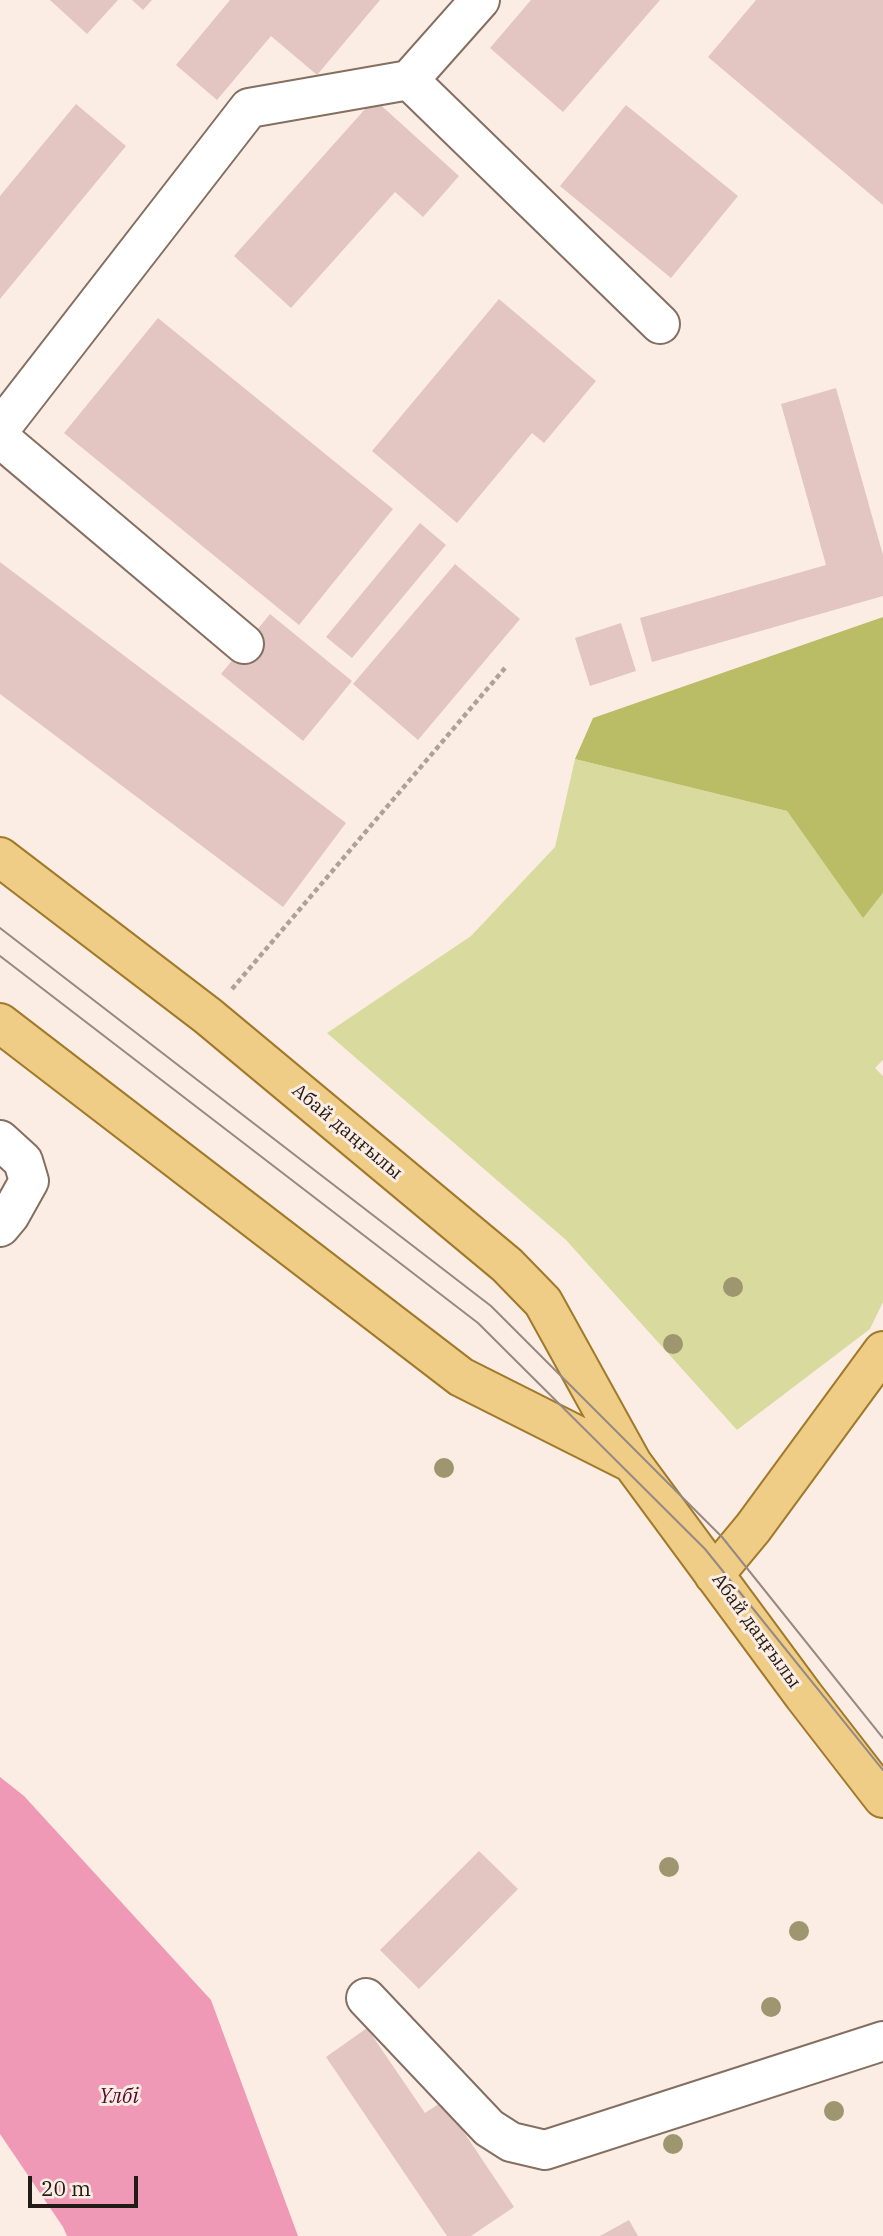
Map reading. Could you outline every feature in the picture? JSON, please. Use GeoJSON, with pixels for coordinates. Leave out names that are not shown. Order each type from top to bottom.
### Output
{"type":"FeatureCollection","features":[{"type":"Feature","properties":{"kind":"main road","name":"Абай даңғылы"},"geometry":{"type":"LineString","coordinates":[[0,857],[208,1016],[506,1265],[543,1302],[632,1463],[883,1798]]}},
{"type":"Feature","properties":{"kind":"main road","name":"Абай даңғылы"},"geometry":{"type":"LineString","coordinates":[[4,1033],[460,1377],[632,1463]]}},
{"type":"Feature","properties":{"kind":"main road"},"geometry":{"type":"LineString","coordinates":[[714,1575],[753,1528],[883,1351]]}},
{"type":"Feature","properties":{"kind":"lane"},"geometry":{"type":"LineString","coordinates":[[0,429],[249,108],[409,80],[480,0]]}},
{"type":"Feature","properties":{"kind":"lane"},"geometry":{"type":"LineString","coordinates":[[409,80],[660,324]]}},
{"type":"Feature","properties":{"kind":"lane"},"geometry":{"type":"LineString","coordinates":[[0,438],[244,644]]}},
{"type":"Feature","properties":{"kind":"lane"},"geometry":{"type":"LineString","coordinates":[[0,1140],[23,1161],[29,1181],[0,1227]]}},
{"type":"Feature","properties":{"kind":"lane"},"geometry":{"type":"LineString","coordinates":[[366,1998],[489,2128],[511,2142],[545,2150],[883,2041]]}},
{"type":"Feature","properties":{"kind":"path"},"geometry":{"type":"LineString","coordinates":[[208,1016],[505,668]]}},
{"type":"Feature","properties":{"kind":"green space"},"geometry":{"type":"Polygon","coordinates":[[[575,759],[787,811],[863,917],[883,893],[883,1060],[875,1068],[883,1076],[883,1302],[870,1329],[737,1430],[566,1240],[327,1033],[471,936],[555,847],[575,759]]]}},
{"type":"Feature","properties":{"kind":"shaded area"},"geometry":{"type":"Polygon","coordinates":[[[883,617],[883,893],[863,918],[787,811],[575,759],[593,718],[883,617]]]}},
{"type":"Feature","properties":{"kind":"water","name":"Үлбі"},"geometry":{"type":"Polygon","coordinates":[[[0,1777],[24,1796],[211,2000],[298,2236],[67,2236],[0,2134],[0,1777]]]}},
{"type":"Feature","properties":{"kind":"building"},"geometry":{"type":"Polygon","coordinates":[[[50,0],[118,0],[87,34],[50,0]]]}},
{"type":"Feature","properties":{"kind":"building"},"geometry":{"type":"Polygon","coordinates":[[[132,0],[152,0],[143,10],[132,0]]]}},
{"type":"Feature","properties":{"kind":"building"},"geometry":{"type":"Polygon","coordinates":[[[230,0],[380,0],[317,75],[271,36],[217,100],[176,65],[230,0]]]}},
{"type":"Feature","properties":{"kind":"building"},"geometry":{"type":"Polygon","coordinates":[[[531,0],[660,0],[563,112],[490,48],[531,0]]]}},
{"type":"Feature","properties":{"kind":"building"},"geometry":{"type":"Polygon","coordinates":[[[756,0],[883,0],[883,205],[708,57],[756,0]]]}},
{"type":"Feature","properties":{"kind":"building"},"geometry":{"type":"Polygon","coordinates":[[[374,99],[459,176],[423,217],[395,192],[291,308],[234,256],[374,99]]]}},
{"type":"Feature","properties":{"kind":"building"},"geometry":{"type":"Polygon","coordinates":[[[76,104],[126,146],[0,299],[0,196],[76,104]]]}},
{"type":"Feature","properties":{"kind":"building"},"geometry":{"type":"Polygon","coordinates":[[[626,105],[738,196],[671,278],[560,186],[626,105]]]}},
{"type":"Feature","properties":{"kind":"building"},"geometry":{"type":"Polygon","coordinates":[[[499,299],[596,381],[544,443],[532,433],[457,523],[372,451],[499,299]]]}},
{"type":"Feature","properties":{"kind":"building"},"geometry":{"type":"Polygon","coordinates":[[[158,318],[393,509],[299,625],[64,433],[158,318]]]}},
{"type":"Feature","properties":{"kind":"building"},"geometry":{"type":"Polygon","coordinates":[[[836,388],[883,555],[883,596],[652,662],[640,618],[826,565],[781,404],[836,388]]]}},
{"type":"Feature","properties":{"kind":"building"},"geometry":{"type":"Polygon","coordinates":[[[420,523],[446,545],[352,658],[326,637],[420,523]]]}},
{"type":"Feature","properties":{"kind":"building"},"geometry":{"type":"Polygon","coordinates":[[[0,562],[346,823],[283,907],[0,694],[0,562]]]}},
{"type":"Feature","properties":{"kind":"building"},"geometry":{"type":"Polygon","coordinates":[[[455,564],[520,619],[418,740],[353,684],[455,564]]]}},
{"type":"Feature","properties":{"kind":"building"},"geometry":{"type":"Polygon","coordinates":[[[270,614],[352,681],[303,741],[221,674],[270,614]]]}},
{"type":"Feature","properties":{"kind":"building"},"geometry":{"type":"Polygon","coordinates":[[[621,623],[636,671],[590,686],[575,638],[621,623]]]}},
{"type":"Feature","properties":{"kind":"building"},"geometry":{"type":"Polygon","coordinates":[[[479,1851],[518,1889],[419,1989],[380,1950],[479,1851]]]}},
{"type":"Feature","properties":{"kind":"building"},"geometry":{"type":"Polygon","coordinates":[[[367,2028],[425,2113],[443,2101],[514,2207],[471,2236],[447,2236],[326,2057],[367,2028]]]}},
{"type":"Feature","properties":{"kind":"building"},"geometry":{"type":"Polygon","coordinates":[[[629,2220],[638,2236],[600,2236],[629,2220]]]}},
{"type":"Feature","properties":{"kind":"tram line"},"geometry":{"type":"LineString","coordinates":[[0,928],[491,1306],[722,1537],[883,1738]]}},
{"type":"Feature","properties":{"kind":"tram line"},"geometry":{"type":"LineString","coordinates":[[0,956],[478,1323],[705,1549],[883,1770]]}}]}
